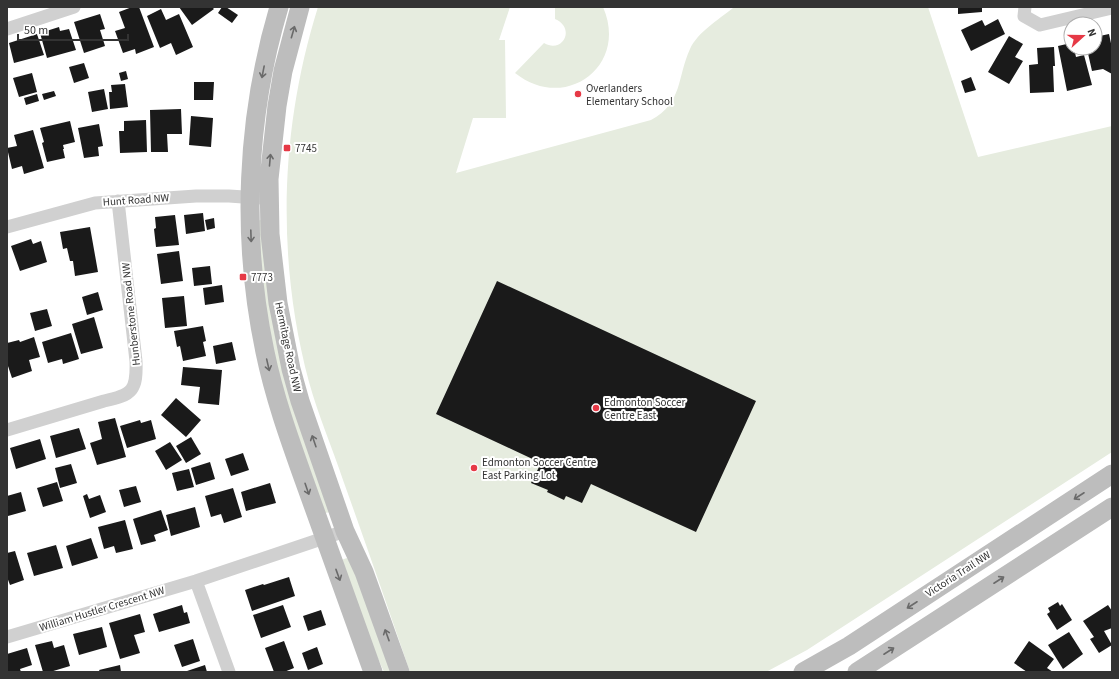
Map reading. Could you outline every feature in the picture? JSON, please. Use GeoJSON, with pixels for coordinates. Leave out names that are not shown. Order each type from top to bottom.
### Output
{"type":"FeatureCollection","features":[{"type":"Feature","properties":{"kind":"street"},"geometry":{"type":"LineString","coordinates":[[7,28],[74,7]]}},
{"type":"Feature","properties":{"kind":"street","name":"Hermitage Road NW"},"geometry":{"type":"LineString","coordinates":[[279,7],[269,40],[256,111],[251,161],[273,263],[278,303],[291,369],[302,408],[345,531],[364,572],[400,672]]}},
{"type":"Feature","properties":{"kind":"street","name":"Hermitage Road NW"},"geometry":{"type":"LineString","coordinates":[[300,7],[283,71],[269,171],[260,198],[252,260],[258,317],[265,352],[283,420],[373,672]]}},
{"type":"Feature","properties":{"kind":"street"},"geometry":{"type":"LineString","coordinates":[[1025,7],[1024,16],[1040,25],[1112,8]]}},
{"type":"Feature","properties":{"kind":"street","name":"Hunt Road NW"},"geometry":{"type":"LineString","coordinates":[[7,227],[95,203],[196,196],[260,198]]}},
{"type":"Feature","properties":{"kind":"street","name":"Hunberstone Road NW"},"geometry":{"type":"LineString","coordinates":[[7,430],[104,401],[119,398],[132,390],[137,378],[136,361],[118,201]]}},
{"type":"Feature","properties":{"kind":"street","name":"Victoria Trail NW"},"geometry":{"type":"LineString","coordinates":[[803,672],[848,646],[1112,474]]}},
{"type":"Feature","properties":{"kind":"street"},"geometry":{"type":"LineString","coordinates":[[848,646],[859,671],[1112,507]]}},
{"type":"Feature","properties":{"kind":"street","name":"William Hustler Crescent NW"},"geometry":{"type":"LineString","coordinates":[[7,637],[196,581],[345,531]]}},
{"type":"Feature","properties":{"kind":"street"},"geometry":{"type":"LineString","coordinates":[[196,581],[230,672]]}},
{"type":"Feature","properties":{"kind":"shaded area"},"geometry":{"type":"Polygon","coordinates":[[[318,7],[510,7],[499,40],[505,40],[506,118],[473,118],[456,173],[651,120],[669,106],[678,89],[690,49],[698,37],[733,8],[928,7],[978,157],[1112,126],[1112,452],[807,650],[766,672],[410,672],[309,382],[298,336],[291,289],[287,241],[287,194],[290,146],[296,99],[305,53],[318,7]]]}},
{"type":"Feature","properties":{"kind":"shaded area"},"geometry":{"type":"Polygon","coordinates":[[[555,7],[603,7],[609,28],[607,48],[600,64],[588,77],[572,85],[554,88],[534,84],[515,73],[544,43],[557,45],[561,43],[566,33],[565,28],[555,19],[555,7]]]}},
{"type":"Feature","properties":{"kind":"shaded area"},"geometry":{"type":"Polygon","coordinates":[[[263,219],[331,512],[325,513],[295,429],[282,387],[267,323],[257,221],[263,219]]]}},
{"type":"Feature","properties":{"kind":"shaded area"},"geometry":{"type":"Polygon","coordinates":[[[347,558],[353,568],[391,672],[384,672],[371,643],[341,560],[347,558]]]}},
{"type":"Feature","properties":{"kind":"building"},"geometry":{"type":"Polygon","coordinates":[[[132,7],[139,7],[154,47],[136,54],[135,49],[123,53],[115,31],[125,28],[119,12],[132,7]]]}},
{"type":"Feature","properties":{"kind":"building"},"geometry":{"type":"Polygon","coordinates":[[[179,7],[212,7],[214,9],[192,25],[179,7]]]}},
{"type":"Feature","properties":{"kind":"building"},"geometry":{"type":"Polygon","coordinates":[[[222,7],[226,7],[238,15],[232,23],[218,13],[222,7]]]}},
{"type":"Feature","properties":{"kind":"building"},"geometry":{"type":"Polygon","coordinates":[[[958,7],[982,7],[982,12],[958,14],[958,7]]]}},
{"type":"Feature","properties":{"kind":"building"},"geometry":{"type":"Polygon","coordinates":[[[161,9],[166,20],[179,14],[193,47],[176,55],[171,43],[160,48],[147,16],[161,9]]]}},
{"type":"Feature","properties":{"kind":"building"},"geometry":{"type":"Polygon","coordinates":[[[100,14],[105,29],[100,30],[105,46],[84,53],[74,22],[100,14]]]}},
{"type":"Feature","properties":{"kind":"building"},"geometry":{"type":"Polygon","coordinates":[[[998,19],[1005,34],[971,51],[961,30],[982,20],[985,26],[998,19]]]}},
{"type":"Feature","properties":{"kind":"building"},"geometry":{"type":"Polygon","coordinates":[[[59,27],[60,31],[69,29],[76,50],[47,58],[40,33],[59,27]]]}},
{"type":"Feature","properties":{"kind":"building"},"geometry":{"type":"Polygon","coordinates":[[[37,34],[44,55],[14,63],[9,43],[37,34]]]}},
{"type":"Feature","properties":{"kind":"building"},"geometry":{"type":"Polygon","coordinates":[[[1109,34],[1112,48],[1112,74],[1103,69],[1092,71],[1089,56],[1103,56],[1103,35],[1109,34]]]}},
{"type":"Feature","properties":{"kind":"building"},"geometry":{"type":"Polygon","coordinates":[[[1009,36],[1023,44],[1015,57],[1023,61],[1009,84],[988,72],[1009,36]]]}},
{"type":"Feature","properties":{"kind":"building"},"geometry":{"type":"Polygon","coordinates":[[[1063,45],[1063,56],[1084,56],[1092,85],[1067,91],[1058,46],[1063,45]]]}},
{"type":"Feature","properties":{"kind":"building"},"geometry":{"type":"Polygon","coordinates":[[[1054,47],[1054,92],[1030,93],[1029,65],[1038,64],[1037,48],[1054,47]]]}},
{"type":"Feature","properties":{"kind":"building"},"geometry":{"type":"Polygon","coordinates":[[[84,63],[89,78],[74,83],[69,67],[84,63]]]}},
{"type":"Feature","properties":{"kind":"building"},"geometry":{"type":"Polygon","coordinates":[[[126,71],[128,79],[121,81],[119,73],[126,71]]]}},
{"type":"Feature","properties":{"kind":"building"},"geometry":{"type":"Polygon","coordinates":[[[32,73],[37,92],[19,97],[13,78],[32,73]]]}},
{"type":"Feature","properties":{"kind":"building"},"geometry":{"type":"Polygon","coordinates":[[[971,77],[976,90],[965,93],[961,81],[971,77]]]}},
{"type":"Feature","properties":{"kind":"building"},"geometry":{"type":"Polygon","coordinates":[[[194,82],[214,82],[213,100],[194,100],[194,82]]]}},
{"type":"Feature","properties":{"kind":"building"},"geometry":{"type":"Polygon","coordinates":[[[125,84],[128,107],[110,109],[109,92],[112,92],[111,85],[125,84]]]}},
{"type":"Feature","properties":{"kind":"building"},"geometry":{"type":"Polygon","coordinates":[[[104,89],[108,109],[92,112],[88,92],[104,89]]]}},
{"type":"Feature","properties":{"kind":"building"},"geometry":{"type":"Polygon","coordinates":[[[54,91],[56,96],[44,100],[42,94],[54,91]]]}},
{"type":"Feature","properties":{"kind":"building"},"geometry":{"type":"Polygon","coordinates":[[[37,94],[39,101],[26,105],[24,98],[37,94]]]}},
{"type":"Feature","properties":{"kind":"building"},"geometry":{"type":"Polygon","coordinates":[[[181,109],[182,134],[167,134],[168,152],[151,152],[150,110],[181,109]]]}},
{"type":"Feature","properties":{"kind":"building"},"geometry":{"type":"Polygon","coordinates":[[[191,116],[213,118],[211,147],[189,145],[191,116]]]}},
{"type":"Feature","properties":{"kind":"building"},"geometry":{"type":"Polygon","coordinates":[[[146,120],[147,152],[120,153],[119,131],[124,131],[124,121],[146,120]]]}},
{"type":"Feature","properties":{"kind":"building"},"geometry":{"type":"Polygon","coordinates":[[[70,121],[75,142],[63,145],[65,158],[47,162],[40,128],[70,121]]]}},
{"type":"Feature","properties":{"kind":"building"},"geometry":{"type":"Polygon","coordinates":[[[99,124],[103,146],[98,147],[99,156],[84,158],[78,128],[99,124]]]}},
{"type":"Feature","properties":{"kind":"building"},"geometry":{"type":"Polygon","coordinates":[[[33,130],[44,168],[24,174],[22,166],[12,169],[7,148],[17,146],[14,135],[33,130]]]}},
{"type":"Feature","properties":{"kind":"building"},"geometry":{"type":"Polygon","coordinates":[[[203,213],[205,231],[186,234],[184,215],[203,213]]]}},
{"type":"Feature","properties":{"kind":"building"},"geometry":{"type":"Polygon","coordinates":[[[175,215],[179,245],[156,247],[154,229],[156,228],[155,217],[175,215]]]}},
{"type":"Feature","properties":{"kind":"building"},"geometry":{"type":"Polygon","coordinates":[[[214,218],[215,228],[207,230],[205,220],[214,218]]]}},
{"type":"Feature","properties":{"kind":"building"},"geometry":{"type":"Polygon","coordinates":[[[90,227],[98,272],[75,276],[73,261],[70,261],[67,248],[63,249],[60,232],[90,227]]]}},
{"type":"Feature","properties":{"kind":"building"},"geometry":{"type":"Polygon","coordinates":[[[31,239],[33,244],[41,241],[47,262],[20,271],[11,246],[31,239]]]}},
{"type":"Feature","properties":{"kind":"building"},"geometry":{"type":"Polygon","coordinates":[[[179,251],[183,281],[161,284],[157,254],[179,251]]]}},
{"type":"Feature","properties":{"kind":"building"},"geometry":{"type":"Polygon","coordinates":[[[210,266],[212,284],[194,286],[192,268],[210,266]]]}},
{"type":"Feature","properties":{"kind":"building","name":"Edmonton Soccer Centre East"},"geometry":{"type":"Polygon","coordinates":[[[497,281],[756,401],[696,532],[591,484],[582,503],[566,496],[564,500],[547,492],[548,490],[531,483],[541,463],[436,414],[497,281]]]}},
{"type":"Feature","properties":{"kind":"building"},"geometry":{"type":"Polygon","coordinates":[[[222,285],[224,302],[205,305],[203,288],[222,285]]]}},
{"type":"Feature","properties":{"kind":"building"},"geometry":{"type":"Polygon","coordinates":[[[98,292],[103,310],[87,315],[82,297],[98,292]]]}},
{"type":"Feature","properties":{"kind":"building"},"geometry":{"type":"Polygon","coordinates":[[[184,296],[187,326],[165,328],[162,298],[184,296]]]}},
{"type":"Feature","properties":{"kind":"building"},"geometry":{"type":"Polygon","coordinates":[[[47,309],[52,326],[35,331],[30,313],[47,309]]]}},
{"type":"Feature","properties":{"kind":"building"},"geometry":{"type":"Polygon","coordinates":[[[94,317],[103,348],[81,354],[72,324],[94,317]]]}},
{"type":"Feature","properties":{"kind":"building"},"geometry":{"type":"Polygon","coordinates":[[[203,326],[206,341],[203,342],[206,356],[183,361],[180,346],[177,347],[174,331],[203,326]]]}},
{"type":"Feature","properties":{"kind":"building"},"geometry":{"type":"Polygon","coordinates":[[[71,333],[79,359],[63,364],[62,359],[48,363],[42,342],[71,333]]]}},
{"type":"Feature","properties":{"kind":"building"},"geometry":{"type":"Polygon","coordinates":[[[34,337],[40,357],[29,360],[32,371],[12,378],[7,363],[7,343],[19,340],[20,342],[34,337]]]}},
{"type":"Feature","properties":{"kind":"building"},"geometry":{"type":"Polygon","coordinates":[[[232,342],[236,360],[216,364],[213,346],[232,342]]]}},
{"type":"Feature","properties":{"kind":"building"},"geometry":{"type":"Polygon","coordinates":[[[183,367],[222,370],[219,405],[198,403],[200,387],[181,385],[183,367]]]}},
{"type":"Feature","properties":{"kind":"building"},"geometry":{"type":"Polygon","coordinates":[[[176,398],[201,420],[186,437],[161,415],[176,398]]]}},
{"type":"Feature","properties":{"kind":"building"},"geometry":{"type":"Polygon","coordinates":[[[115,418],[126,457],[97,465],[90,443],[102,439],[98,422],[115,418]]]}},
{"type":"Feature","properties":{"kind":"building"},"geometry":{"type":"Polygon","coordinates":[[[140,420],[141,423],[151,420],[156,439],[127,448],[120,426],[140,420]]]}},
{"type":"Feature","properties":{"kind":"building"},"geometry":{"type":"Polygon","coordinates":[[[79,428],[86,449],[56,458],[50,436],[79,428]]]}},
{"type":"Feature","properties":{"kind":"building"},"geometry":{"type":"Polygon","coordinates":[[[191,437],[201,454],[186,463],[176,446],[191,437]]]}},
{"type":"Feature","properties":{"kind":"building"},"geometry":{"type":"Polygon","coordinates":[[[40,439],[46,459],[16,469],[10,448],[40,439]]]}},
{"type":"Feature","properties":{"kind":"building"},"geometry":{"type":"Polygon","coordinates":[[[170,442],[182,460],[166,470],[155,451],[170,442]]]}},
{"type":"Feature","properties":{"kind":"building"},"geometry":{"type":"Polygon","coordinates":[[[243,453],[249,470],[231,476],[225,459],[243,453]]]}},
{"type":"Feature","properties":{"kind":"building"},"geometry":{"type":"Polygon","coordinates":[[[210,462],[215,479],[196,485],[191,468],[210,462]]]}},
{"type":"Feature","properties":{"kind":"building"},"geometry":{"type":"Polygon","coordinates":[[[71,464],[77,483],[60,488],[55,468],[71,464]]]}},
{"type":"Feature","properties":{"kind":"building"},"geometry":{"type":"Polygon","coordinates":[[[189,469],[194,487],[177,491],[172,473],[189,469]]]}},
{"type":"Feature","properties":{"kind":"building"},"geometry":{"type":"Polygon","coordinates":[[[57,482],[63,501],[43,507],[37,488],[57,482]]]}},
{"type":"Feature","properties":{"kind":"building"},"geometry":{"type":"Polygon","coordinates":[[[270,483],[276,503],[246,511],[241,492],[270,483]]]}},
{"type":"Feature","properties":{"kind":"building"},"geometry":{"type":"Polygon","coordinates":[[[136,486],[141,502],[124,507],[119,490],[136,486]]]}},
{"type":"Feature","properties":{"kind":"building"},"geometry":{"type":"Polygon","coordinates":[[[233,488],[242,517],[224,523],[221,514],[211,517],[205,496],[233,488]]]}},
{"type":"Feature","properties":{"kind":"building"},"geometry":{"type":"Polygon","coordinates":[[[21,492],[26,511],[8,516],[7,496],[21,492]]]}},
{"type":"Feature","properties":{"kind":"building"},"geometry":{"type":"Polygon","coordinates":[[[87,494],[89,499],[100,495],[106,512],[90,518],[83,496],[87,494]]]}},
{"type":"Feature","properties":{"kind":"building"},"geometry":{"type":"Polygon","coordinates":[[[195,507],[200,527],[171,536],[166,515],[195,507]]]}},
{"type":"Feature","properties":{"kind":"building"},"geometry":{"type":"Polygon","coordinates":[[[161,510],[168,530],[154,535],[156,541],[141,545],[133,519],[161,510]]]}},
{"type":"Feature","properties":{"kind":"building"},"geometry":{"type":"Polygon","coordinates":[[[125,520],[133,549],[116,553],[114,546],[104,549],[98,527],[125,520]]]}},
{"type":"Feature","properties":{"kind":"building"},"geometry":{"type":"Polygon","coordinates":[[[91,538],[98,558],[72,566],[66,546],[91,538]]]}},
{"type":"Feature","properties":{"kind":"building"},"geometry":{"type":"Polygon","coordinates":[[[56,545],[63,568],[34,576],[27,553],[56,545]]]}},
{"type":"Feature","properties":{"kind":"building"},"geometry":{"type":"Polygon","coordinates":[[[15,551],[24,580],[10,585],[7,577],[7,553],[15,551]]]}},
{"type":"Feature","properties":{"kind":"building"},"geometry":{"type":"Polygon","coordinates":[[[289,577],[295,596],[252,611],[245,590],[289,577]]]}},
{"type":"Feature","properties":{"kind":"building"},"geometry":{"type":"Polygon","coordinates":[[[1058,602],[1060,606],[1062,604],[1072,620],[1057,630],[1047,614],[1050,612],[1048,608],[1058,602]]]}},
{"type":"Feature","properties":{"kind":"building"},"geometry":{"type":"Polygon","coordinates":[[[182,605],[184,613],[187,612],[190,623],[159,632],[153,614],[182,605]]]}},
{"type":"Feature","properties":{"kind":"building"},"geometry":{"type":"Polygon","coordinates":[[[283,605],[291,627],[261,638],[253,615],[283,605]]]}},
{"type":"Feature","properties":{"kind":"building"},"geometry":{"type":"Polygon","coordinates":[[[1108,605],[1112,611],[1112,628],[1104,631],[1112,645],[1099,653],[1090,639],[1094,637],[1083,621],[1108,605]]]}},
{"type":"Feature","properties":{"kind":"building"},"geometry":{"type":"Polygon","coordinates":[[[321,610],[326,625],[308,631],[303,616],[321,610]]]}},
{"type":"Feature","properties":{"kind":"building"},"geometry":{"type":"Polygon","coordinates":[[[140,614],[145,632],[134,635],[140,653],[120,659],[109,623],[140,614]]]}},
{"type":"Feature","properties":{"kind":"building"},"geometry":{"type":"Polygon","coordinates":[[[102,627],[107,647],[79,655],[73,634],[102,627]]]}},
{"type":"Feature","properties":{"kind":"building"},"geometry":{"type":"Polygon","coordinates":[[[1069,632],[1083,654],[1063,669],[1048,645],[1069,632]]]}},
{"type":"Feature","properties":{"kind":"building"},"geometry":{"type":"Polygon","coordinates":[[[193,639],[200,661],[182,667],[174,645],[193,639]]]}},
{"type":"Feature","properties":{"kind":"building"},"geometry":{"type":"Polygon","coordinates":[[[52,641],[54,648],[64,645],[70,666],[50,672],[43,672],[35,645],[52,641]]]}},
{"type":"Feature","properties":{"kind":"building"},"geometry":{"type":"Polygon","coordinates":[[[284,641],[294,668],[284,672],[274,672],[265,648],[284,641]]]}},
{"type":"Feature","properties":{"kind":"building"},"geometry":{"type":"Polygon","coordinates":[[[1029,641],[1054,659],[1047,668],[1053,672],[1027,672],[1014,663],[1029,641]]]}},
{"type":"Feature","properties":{"kind":"building"},"geometry":{"type":"Polygon","coordinates":[[[317,647],[323,664],[308,670],[302,653],[317,647]]]}},
{"type":"Feature","properties":{"kind":"building"},"geometry":{"type":"Polygon","coordinates":[[[27,648],[32,665],[20,669],[21,672],[7,672],[7,654],[27,648]]]}},
{"type":"Feature","properties":{"kind":"building"},"geometry":{"type":"Polygon","coordinates":[[[120,665],[121,672],[100,672],[99,670],[120,665]]]}},
{"type":"Feature","properties":{"kind":"building"},"geometry":{"type":"Polygon","coordinates":[[[205,665],[207,672],[187,672],[187,671],[205,665]]]}},
{"type":"Feature","properties":{"kind":"place","name":"Overlanders Elementary School"},"geometry":{"type":"Point","coordinates":[578,94]}},
{"type":"Feature","properties":{"kind":"place","name":"7745"},"geometry":{"type":"Point","coordinates":[287,148]}},
{"type":"Feature","properties":{"kind":"place","name":"7773"},"geometry":{"type":"Point","coordinates":[243,277]}},
{"type":"Feature","properties":{"kind":"place","name":"Edmonton Soccer Centre East"},"geometry":{"type":"Point","coordinates":[596,408]}},
{"type":"Feature","properties":{"kind":"place","name":"Edmonton Soccer Centre East Parking Lot"},"geometry":{"type":"Point","coordinates":[474,468]}}]}
